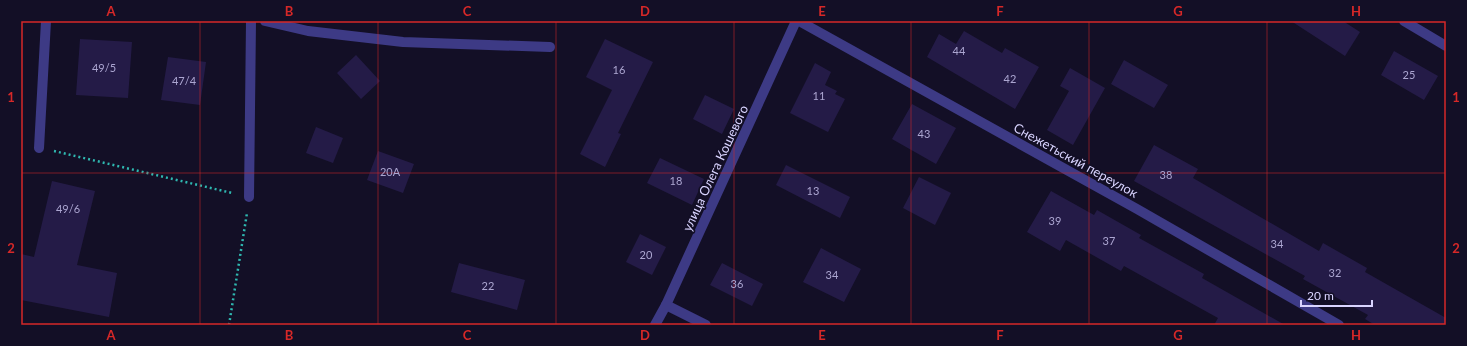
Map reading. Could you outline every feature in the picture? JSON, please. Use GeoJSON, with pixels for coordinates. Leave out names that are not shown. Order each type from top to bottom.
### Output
{"type":"FeatureCollection","features":[{"type":"Feature","properties":{"kind":"street"},"geometry":{"type":"LineString","coordinates":[[39,148],[46,21]]}},
{"type":"Feature","properties":{"kind":"street"},"geometry":{"type":"LineString","coordinates":[[249,197],[251,21]]}},
{"type":"Feature","properties":{"kind":"street"},"geometry":{"type":"LineString","coordinates":[[265,21],[308,31],[403,42],[550,47]]}},
{"type":"Feature","properties":{"kind":"street","name":"улица Олега Кошевого"},"geometry":{"type":"LineString","coordinates":[[655,325],[666,305],[797,21]]}},
{"type":"Feature","properties":{"kind":"street","name":"Снежетьский переулок"},"geometry":{"type":"LineString","coordinates":[[797,21],[1144,213],[1339,325]]}},
{"type":"Feature","properties":{"kind":"street"},"geometry":{"type":"LineString","coordinates":[[1404,21],[1446,46]]}},
{"type":"Feature","properties":{"kind":"street"},"geometry":{"type":"LineString","coordinates":[[666,305],[706,325]]}},
{"type":"Feature","properties":{"kind":"path"},"geometry":{"type":"LineString","coordinates":[[39,148],[249,197],[229,325]]}},
{"type":"Feature","properties":{"kind":"building"},"geometry":{"type":"Polygon","coordinates":[[[1291,21],[1343,21],[1360,32],[1345,56],[1291,21]]]}},
{"type":"Feature","properties":{"kind":"building"},"geometry":{"type":"Polygon","coordinates":[[[964,31],[1002,53],[1005,48],[1039,67],[1015,109],[927,57],[939,34],[956,44],[964,31]]]}},
{"type":"Feature","properties":{"kind":"building"},"geometry":{"type":"Polygon","coordinates":[[[80,39],[132,42],[128,98],[76,95],[80,39]]]}},
{"type":"Feature","properties":{"kind":"building"},"geometry":{"type":"Polygon","coordinates":[[[605,39],[653,62],[618,133],[621,134],[605,167],[580,154],[612,90],[586,77],[605,39]]]}},
{"type":"Feature","properties":{"kind":"building"},"geometry":{"type":"Polygon","coordinates":[[[1394,51],[1438,76],[1424,100],[1381,75],[1394,51]]]}},
{"type":"Feature","properties":{"kind":"building"},"geometry":{"type":"Polygon","coordinates":[[[356,55],[380,81],[361,99],[337,73],[356,55]]]}},
{"type":"Feature","properties":{"kind":"building"},"geometry":{"type":"Polygon","coordinates":[[[168,57],[206,62],[200,105],[161,100],[168,57]]]}},
{"type":"Feature","properties":{"kind":"building"},"geometry":{"type":"Polygon","coordinates":[[[1124,60],[1168,85],[1154,108],[1111,84],[1124,60]]]}},
{"type":"Feature","properties":{"kind":"building"},"geometry":{"type":"Polygon","coordinates":[[[815,63],[831,72],[825,85],[837,91],[835,94],[845,99],[828,132],[790,113],[815,63]]]}},
{"type":"Feature","properties":{"kind":"building"},"geometry":{"type":"Polygon","coordinates":[[[1070,68],[1105,88],[1073,145],[1047,130],[1069,91],[1060,86],[1070,68]]]}},
{"type":"Feature","properties":{"kind":"building"},"geometry":{"type":"Polygon","coordinates":[[[705,95],[734,109],[722,134],[693,119],[705,95]]]}},
{"type":"Feature","properties":{"kind":"building"},"geometry":{"type":"Polygon","coordinates":[[[912,104],[956,128],[936,164],[892,139],[912,104]]]}},
{"type":"Feature","properties":{"kind":"building"},"geometry":{"type":"Polygon","coordinates":[[[316,127],[343,138],[333,163],[306,153],[316,127]]]}},
{"type":"Feature","properties":{"kind":"building"},"geometry":{"type":"Polygon","coordinates":[[[1154,145],[1198,169],[1193,178],[1319,251],[1323,243],[1367,268],[1365,272],[1446,318],[1446,325],[1375,325],[1365,319],[1368,315],[1303,279],[1305,276],[1134,181],[1154,145]]]}},
{"type":"Feature","properties":{"kind":"building"},"geometry":{"type":"Polygon","coordinates":[[[378,151],[414,164],[403,193],[367,180],[378,151]]]}},
{"type":"Feature","properties":{"kind":"building"},"geometry":{"type":"Polygon","coordinates":[[[660,158],[704,179],[692,205],[647,183],[660,158]]]}},
{"type":"Feature","properties":{"kind":"building"},"geometry":{"type":"Polygon","coordinates":[[[786,165],[850,197],[840,218],[776,185],[786,165]]]}},
{"type":"Feature","properties":{"kind":"building"},"geometry":{"type":"Polygon","coordinates":[[[919,177],[951,193],[935,225],[903,208],[919,177]]]}},
{"type":"Feature","properties":{"kind":"building"},"geometry":{"type":"Polygon","coordinates":[[[52,181],[95,191],[77,265],[117,273],[109,317],[21,300],[21,254],[34,257],[52,181]]]}},
{"type":"Feature","properties":{"kind":"building"},"geometry":{"type":"Polygon","coordinates":[[[1051,191],[1094,215],[1097,210],[1141,235],[1139,238],[1204,274],[1202,278],[1285,325],[1214,325],[1218,318],[1124,266],[1121,271],[1066,240],[1060,251],[1027,232],[1051,191]]]}},
{"type":"Feature","properties":{"kind":"building"},"geometry":{"type":"Polygon","coordinates":[[[640,234],[666,247],[652,275],[626,262],[640,234]]]}},
{"type":"Feature","properties":{"kind":"building"},"geometry":{"type":"Polygon","coordinates":[[[821,248],[861,269],[844,302],[803,282],[821,248]]]}},
{"type":"Feature","properties":{"kind":"building"},"geometry":{"type":"Polygon","coordinates":[[[459,263],[525,280],[517,310],[451,292],[459,263]]]}},
{"type":"Feature","properties":{"kind":"building"},"geometry":{"type":"Polygon","coordinates":[[[722,263],[763,284],[752,306],[710,285],[722,263]]]}}]}
